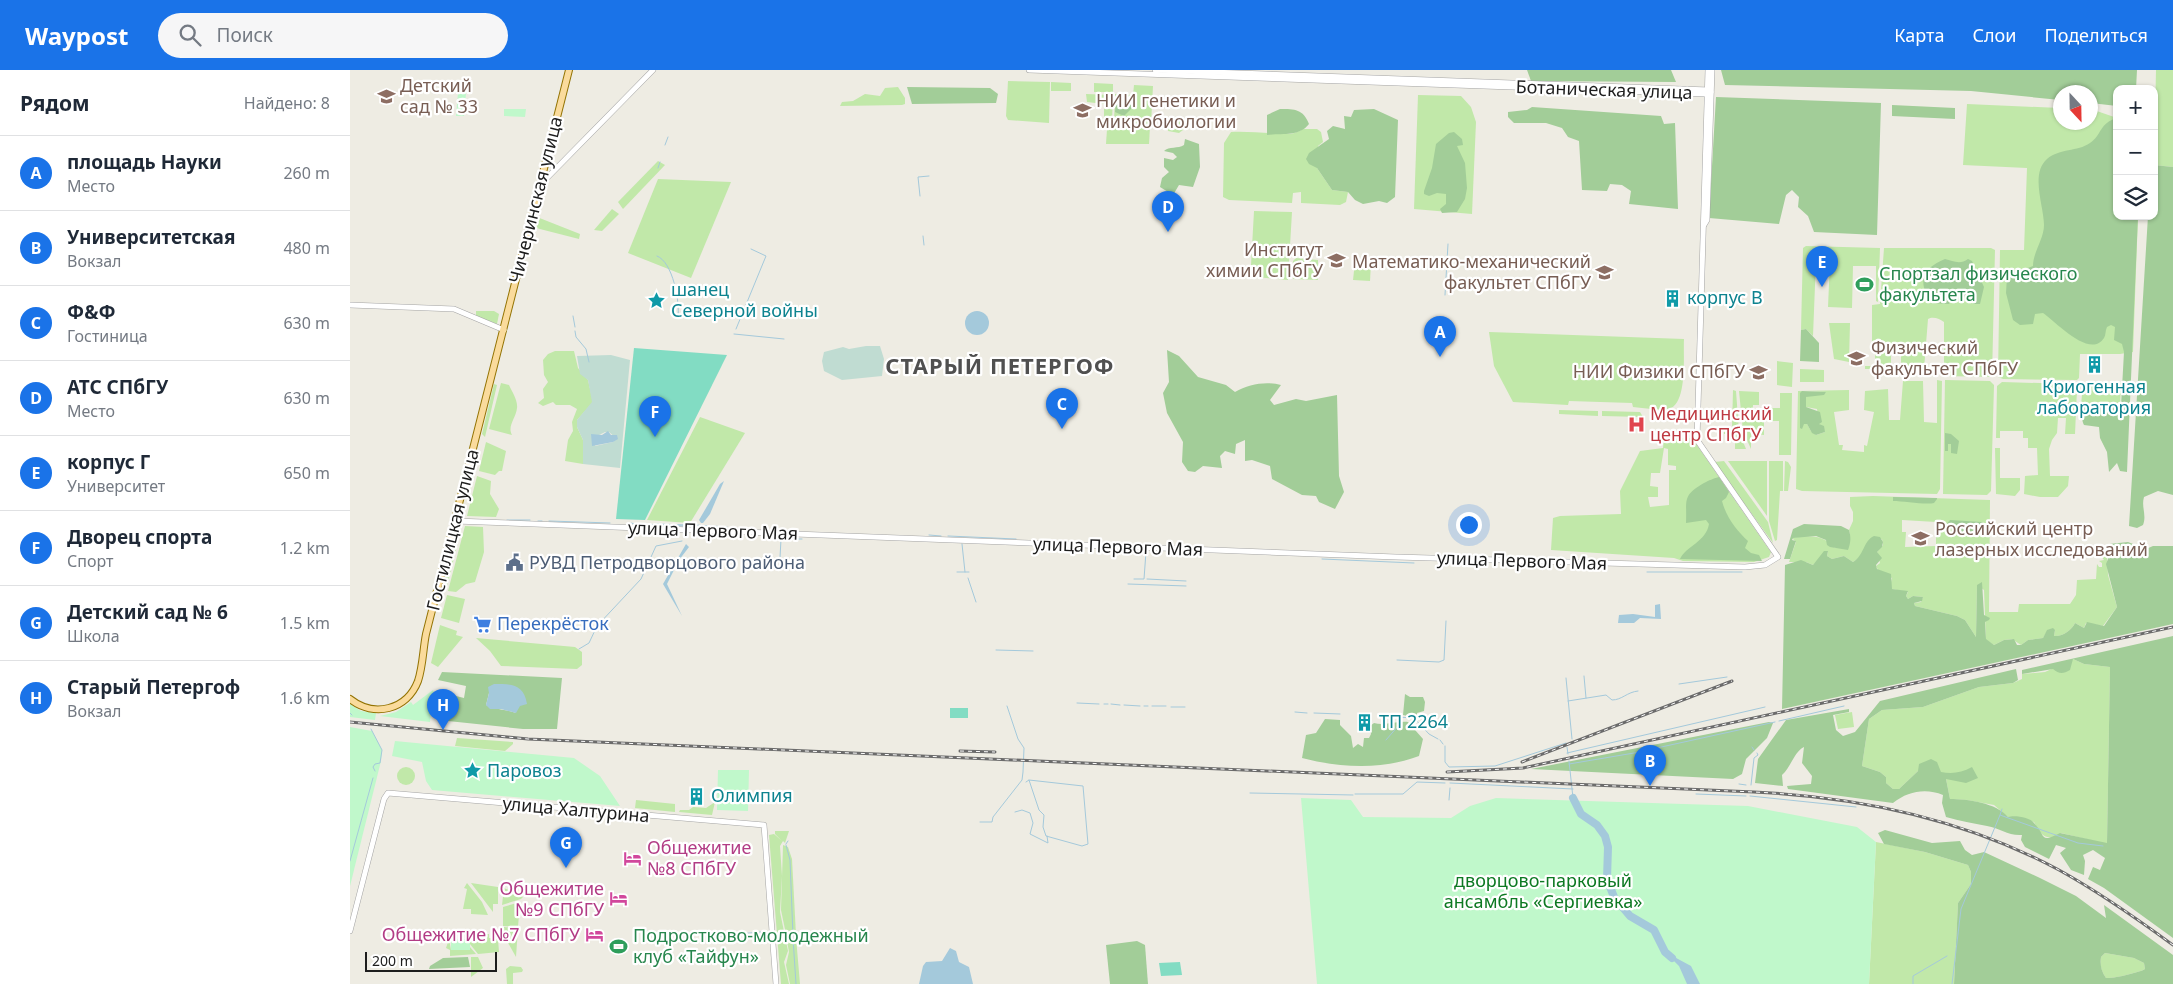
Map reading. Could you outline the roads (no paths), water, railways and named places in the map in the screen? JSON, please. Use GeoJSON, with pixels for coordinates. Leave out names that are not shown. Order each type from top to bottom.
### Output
{"type":"FeatureCollection","features":[{"type":"Feature","properties":{"kind":"main road","name":"Чичеринская улица"},"geometry":{"type":"LineString","coordinates":[[504,330],[569,70]]}},
{"type":"Feature","properties":{"kind":"main road","name":"Гостилицкая улица"},"geometry":{"type":"LineString","coordinates":[[350,700],[364,708],[378,710],[391,708],[401,702],[417,682],[426,634],[504,330]]}},
{"type":"Feature","properties":{"kind":"street"},"geometry":{"type":"LineString","coordinates":[[540,185],[654,70]]}},
{"type":"Feature","properties":{"kind":"street","name":"Ботаническая улица"},"geometry":{"type":"LineString","coordinates":[[1029,70],[1708,91]]}},
{"type":"Feature","properties":{"kind":"street","name":"Ботаническая улица"},"geometry":{"type":"LineString","coordinates":[[1154,70],[1708,91]]}},
{"type":"Feature","properties":{"kind":"street"},"geometry":{"type":"LineString","coordinates":[[1708,70],[1708,91]]}},
{"type":"Feature","properties":{"kind":"street"},"geometry":{"type":"LineString","coordinates":[[1708,91],[1712,70]]}},
{"type":"Feature","properties":{"kind":"street","name":"улица Первого Мая"},"geometry":{"type":"LineString","coordinates":[[455,521],[1575,563],[1756,567],[1765,565],[1778,557],[1697,440],[1704,225],[1707,220],[1708,91]]}},
{"type":"Feature","properties":{"kind":"street"},"geometry":{"type":"LineString","coordinates":[[350,305],[454,309],[504,330]]}},
{"type":"Feature","properties":{"kind":"street","name":"улица Халтурина"},"geometry":{"type":"LineString","coordinates":[[350,931],[384,799],[388,793],[764,825],[776,984]]}},
{"type":"Feature","properties":{"kind":"waterway"},"geometry":{"type":"LineString","coordinates":[[665,145],[668,137]]}},
{"type":"Feature","properties":{"kind":"waterway"},"geometry":{"type":"LineString","coordinates":[[658,168],[660,162]]}},
{"type":"Feature","properties":{"kind":"waterway"},"geometry":{"type":"LineString","coordinates":[[920,196],[918,177],[929,176]]}},
{"type":"Feature","properties":{"kind":"waterway"},"geometry":{"type":"LineString","coordinates":[[923,236],[924,245]]}},
{"type":"Feature","properties":{"kind":"waterway"},"geometry":{"type":"LineString","coordinates":[[1445,295],[1448,244]]}},
{"type":"Feature","properties":{"kind":"waterway"},"geometry":{"type":"LineString","coordinates":[[736,329],[766,256],[751,249]]}},
{"type":"Feature","properties":{"kind":"waterway"},"geometry":{"type":"LineString","coordinates":[[657,256],[663,260],[671,274],[678,302],[678,317]]}},
{"type":"Feature","properties":{"kind":"waterway"},"geometry":{"type":"LineString","coordinates":[[573,316],[575,327]]}},
{"type":"Feature","properties":{"kind":"waterway"},"geometry":{"type":"LineString","coordinates":[[575,331],[576,337],[586,349],[589,362]]}},
{"type":"Feature","properties":{"kind":"waterway"},"geometry":{"type":"LineString","coordinates":[[734,334],[784,339]]}},
{"type":"Feature","properties":{"kind":"waterway"},"geometry":{"type":"LineString","coordinates":[[507,520],[530,520]]}},
{"type":"Feature","properties":{"kind":"waterway"},"geometry":{"type":"LineString","coordinates":[[549,521],[610,523]]}},
{"type":"Feature","properties":{"kind":"waterway"},"geometry":{"type":"LineString","coordinates":[[631,523],[635,524]]}},
{"type":"Feature","properties":{"kind":"waterway"},"geometry":{"type":"LineString","coordinates":[[641,524],[686,526]]}},
{"type":"Feature","properties":{"kind":"waterway"},"geometry":{"type":"LineString","coordinates":[[656,524],[687,525]]}},
{"type":"Feature","properties":{"kind":"waterway"},"geometry":{"type":"LineString","coordinates":[[695,525],[727,527]]}},
{"type":"Feature","properties":{"kind":"waterway"},"geometry":{"type":"LineString","coordinates":[[929,535],[941,536]]}},
{"type":"Feature","properties":{"kind":"waterway"},"geometry":{"type":"LineString","coordinates":[[948,536],[1016,539]]}},
{"type":"Feature","properties":{"kind":"waterway"},"geometry":{"type":"LineString","coordinates":[[780,558],[781,539],[802,539]]}},
{"type":"Feature","properties":{"kind":"waterway"},"geometry":{"type":"LineString","coordinates":[[579,649],[589,643],[597,626],[641,579],[656,546],[682,541]]}},
{"type":"Feature","properties":{"kind":"waterway"},"geometry":{"type":"LineString","coordinates":[[962,544],[965,572]]}},
{"type":"Feature","properties":{"kind":"waterway"},"geometry":{"type":"LineString","coordinates":[[1134,579],[1144,579],[1146,552]]}},
{"type":"Feature","properties":{"kind":"waterway"},"geometry":{"type":"LineString","coordinates":[[1322,559],[1414,563]]}},
{"type":"Feature","properties":{"kind":"waterway"},"geometry":{"type":"LineString","coordinates":[[957,572],[969,572]]}},
{"type":"Feature","properties":{"kind":"waterway"},"geometry":{"type":"LineString","coordinates":[[1647,572],[1742,572]]}},
{"type":"Feature","properties":{"kind":"waterway"},"geometry":{"type":"LineString","coordinates":[[968,578],[976,602]]}},
{"type":"Feature","properties":{"kind":"waterway"},"geometry":{"type":"LineString","coordinates":[[1147,579],[1186,581]]}},
{"type":"Feature","properties":{"kind":"waterway"},"geometry":{"type":"LineString","coordinates":[[1128,584],[1186,586]]}},
{"type":"Feature","properties":{"kind":"waterway"},"geometry":{"type":"LineString","coordinates":[[1397,660],[1439,662],[1444,660],[1446,621]]}},
{"type":"Feature","properties":{"kind":"waterway"},"geometry":{"type":"LineString","coordinates":[[996,650],[1033,651]]}},
{"type":"Feature","properties":{"kind":"waterway"},"geometry":{"type":"LineString","coordinates":[[1584,676],[1586,698]]}},
{"type":"Feature","properties":{"kind":"waterway"},"geometry":{"type":"LineString","coordinates":[[1679,684],[1727,677]]}},
{"type":"Feature","properties":{"kind":"waterway"},"geometry":{"type":"LineString","coordinates":[[1566,678],[1572,739]]}},
{"type":"Feature","properties":{"kind":"waterway"},"geometry":{"type":"LineString","coordinates":[[1568,701],[1606,695],[1612,700],[1616,700],[1638,691]]}},
{"type":"Feature","properties":{"kind":"waterway"},"geometry":{"type":"LineString","coordinates":[[1077,703],[1099,704]]}},
{"type":"Feature","properties":{"kind":"waterway"},"geometry":{"type":"LineString","coordinates":[[1111,704],[1120,705]]}},
{"type":"Feature","properties":{"kind":"waterway"},"geometry":{"type":"LineString","coordinates":[[1124,705],[1140,706]]}},
{"type":"Feature","properties":{"kind":"waterway"},"geometry":{"type":"LineString","coordinates":[[980,822],[992,822],[993,817],[1022,780],[1024,748],[1018,739],[1007,706]]}},
{"type":"Feature","properties":{"kind":"waterway"},"geometry":{"type":"LineString","coordinates":[[1152,706],[1166,706]]}},
{"type":"Feature","properties":{"kind":"waterway"},"geometry":{"type":"LineString","coordinates":[[1779,721],[1844,706]]}},
{"type":"Feature","properties":{"kind":"waterway"},"geometry":{"type":"LineString","coordinates":[[1171,707],[1185,707]]}},
{"type":"Feature","properties":{"kind":"waterway"},"geometry":{"type":"LineString","coordinates":[[1567,753],[1765,707]]}},
{"type":"Feature","properties":{"kind":"waterway"},"geometry":{"type":"LineString","coordinates":[[1295,712],[1307,713]]}},
{"type":"Feature","properties":{"kind":"waterway"},"geometry":{"type":"LineString","coordinates":[[1314,713],[1340,714]]}},
{"type":"Feature","properties":{"kind":"waterway"},"geometry":{"type":"LineString","coordinates":[[1396,717],[1414,718],[1429,734],[1438,739]]}},
{"type":"Feature","properties":{"kind":"waterway"},"geometry":{"type":"LineString","coordinates":[[1569,764],[1634,753],[1775,722]]}},
{"type":"Feature","properties":{"kind":"waterway"},"geometry":{"type":"LineString","coordinates":[[1386,740],[1399,725]]}},
{"type":"Feature","properties":{"kind":"waterway"},"geometry":{"type":"LineString","coordinates":[[371,729],[382,750],[380,763],[375,764],[373,767],[375,771]]}},
{"type":"Feature","properties":{"kind":"waterway"},"geometry":{"type":"LineString","coordinates":[[1440,740],[1443,744]]}},
{"type":"Feature","properties":{"kind":"waterway"},"geometry":{"type":"LineString","coordinates":[[1445,746],[1445,762],[1449,767],[1495,766],[1566,743]]}},
{"type":"Feature","properties":{"kind":"waterway"},"geometry":{"type":"LineString","coordinates":[[1567,747],[1568,754]]}},
{"type":"Feature","properties":{"kind":"waterway"},"geometry":{"type":"LineString","coordinates":[[1751,785],[1754,758],[1758,755],[1757,753]]}},
{"type":"Feature","properties":{"kind":"waterway"},"geometry":{"type":"LineString","coordinates":[[1569,761],[1573,798]]}},
{"type":"Feature","properties":{"kind":"waterway"},"geometry":{"type":"LineString","coordinates":[[350,861],[373,778]]}},
{"type":"Feature","properties":{"kind":"waterway"},"geometry":{"type":"LineString","coordinates":[[1026,782],[1029,780],[1039,810],[1044,815],[1043,827],[1046,836],[1082,846],[1088,844],[1083,786],[1029,780]]}},
{"type":"Feature","properties":{"kind":"waterway"},"geometry":{"type":"LineString","coordinates":[[1355,794],[1403,794],[1417,782],[1445,783]]}},
{"type":"Feature","properties":{"kind":"waterway"},"geometry":{"type":"LineString","coordinates":[[1450,783],[1573,789]]}},
{"type":"Feature","properties":{"kind":"waterway"},"geometry":{"type":"LineString","coordinates":[[1739,784],[1746,785]]}},
{"type":"Feature","properties":{"kind":"waterway"},"geometry":{"type":"LineString","coordinates":[[1449,800],[1450,788]]}},
{"type":"Feature","properties":{"kind":"waterway"},"geometry":{"type":"LineString","coordinates":[[1250,793],[1353,795]]}},
{"type":"Feature","properties":{"kind":"waterway"},"geometry":{"type":"LineString","coordinates":[[1696,794],[1746,796]]}},
{"type":"Feature","properties":{"kind":"waterway"},"geometry":{"type":"LineString","coordinates":[[1750,796],[1856,807]]}},
{"type":"Feature","properties":{"kind":"waterway"},"geometry":{"type":"LineString","coordinates":[[1573,798],[1581,814],[1597,825],[1605,836],[1608,847],[1607,879],[1614,897],[1630,916],[1654,930],[1665,952],[1672,958]]}},
{"type":"Feature","properties":{"kind":"waterway"},"geometry":{"type":"LineString","coordinates":[[2000,815],[2002,809]]}},
{"type":"Feature","properties":{"kind":"waterway"},"geometry":{"type":"LineString","coordinates":[[1015,812],[1022,810],[1030,813],[1033,823],[1030,834],[1048,843],[1047,836]]}},
{"type":"Feature","properties":{"kind":"waterway"},"geometry":{"type":"LineString","coordinates":[[1952,984],[1961,909],[2000,815],[2078,843],[2103,846]]}},
{"type":"Feature","properties":{"kind":"waterway"},"geometry":{"type":"LineString","coordinates":[[786,845],[790,860],[793,936]]}},
{"type":"Feature","properties":{"kind":"waterway"},"geometry":{"type":"LineString","coordinates":[[727,935],[761,932]]}},
{"type":"Feature","properties":{"kind":"waterway"},"geometry":{"type":"LineString","coordinates":[[711,937],[723,936]]}},
{"type":"Feature","properties":{"kind":"waterway"},"geometry":{"type":"LineString","coordinates":[[793,938],[796,984]]}},
{"type":"Feature","properties":{"kind":"waterway"},"geometry":{"type":"LineString","coordinates":[[1913,984],[1913,976],[1947,956]]}},
{"type":"Feature","properties":{"kind":"railway"},"geometry":{"type":"LineString","coordinates":[[1447,772],[1523,768],[2173,627]]}},
{"type":"Feature","properties":{"kind":"railway"},"geometry":{"type":"LineString","coordinates":[[1522,762],[1732,681]]}},
{"type":"Feature","properties":{"kind":"railway"},"geometry":{"type":"LineString","coordinates":[[350,722],[528,739],[1754,792],[1833,799],[1872,805],[1949,824],[2023,852],[2088,887],[2173,945]]}},
{"type":"Feature","properties":{"kind":"railway"},"geometry":{"type":"LineString","coordinates":[[960,751],[995,752]]}},
{"type":"Feature","properties":{"kind":"place","name":"Детский сад № 33"},"geometry":{"type":"Point","coordinates":[386,96]}},
{"type":"Feature","properties":{"kind":"place","name":"НИИ генетики и микробиологии"},"geometry":{"type":"Point","coordinates":[1082,111]}},
{"type":"Feature","properties":{"kind":"place","name":"АТС СПбГУ"},"geometry":{"type":"Point","coordinates":[1168,232]}},
{"type":"Feature","properties":{"kind":"place","name":"Институт химии СПбГУ"},"geometry":{"type":"Point","coordinates":[1337,260]}},
{"type":"Feature","properties":{"kind":"place","name":"Математико-механический факультет СПбГУ"},"geometry":{"type":"Point","coordinates":[1605,272]}},
{"type":"Feature","properties":{"kind":"place","name":"Спортзал физического факультета"},"geometry":{"type":"Point","coordinates":[1865,284]}},
{"type":"Feature","properties":{"kind":"place","name":"корпус Г"},"geometry":{"type":"Point","coordinates":[1822,287]}},
{"type":"Feature","properties":{"kind":"place","name":"корпус В"},"geometry":{"type":"Point","coordinates":[1673,298]}},
{"type":"Feature","properties":{"kind":"place","name":"шанец Северной войны"},"geometry":{"type":"Point","coordinates":[657,300]}},
{"type":"Feature","properties":{"kind":"place","name":"площадь Науки"},"geometry":{"type":"Point","coordinates":[1440,357]}},
{"type":"Feature","properties":{"kind":"place","name":"Физический факультет СПбГУ"},"geometry":{"type":"Point","coordinates":[1857,358]}},
{"type":"Feature","properties":{"kind":"place","name":"Криогенная лаборатория"},"geometry":{"type":"Point","coordinates":[2094,364]}},
{"type":"Feature","properties":{"kind":"place","name":"НИИ Физики СПбГУ"},"geometry":{"type":"Point","coordinates":[1759,372]}},
{"type":"Feature","properties":{"kind":"place","name":"Медицинский центр СПбГУ"},"geometry":{"type":"Point","coordinates":[1636,424]}},
{"type":"Feature","properties":{"kind":"place","name":"Ф&Ф"},"geometry":{"type":"Point","coordinates":[1062,429]}},
{"type":"Feature","properties":{"kind":"place","name":"Дворец спорта"},"geometry":{"type":"Point","coordinates":[655,437]}},
{"type":"Feature","properties":{"kind":"place","name":"Российский центр лазерных исследований"},"geometry":{"type":"Point","coordinates":[1921,539]}},
{"type":"Feature","properties":{"kind":"place","name":"РУВД Петродворцового района"},"geometry":{"type":"Point","coordinates":[515,563]}},
{"type":"Feature","properties":{"kind":"place","name":"Перекрёсток"},"geometry":{"type":"Point","coordinates":[483,624]}},
{"type":"Feature","properties":{"kind":"place","name":"ТП 2264"},"geometry":{"type":"Point","coordinates":[1365,722]}},
{"type":"Feature","properties":{"kind":"place","name":"Старый Петергоф"},"geometry":{"type":"Point","coordinates":[443,730]}},
{"type":"Feature","properties":{"kind":"place","name":"Паровоз"},"geometry":{"type":"Point","coordinates":[473,771]}},
{"type":"Feature","properties":{"kind":"place","name":"Университетская"},"geometry":{"type":"Point","coordinates":[1650,786]}},
{"type":"Feature","properties":{"kind":"place","name":"Олимпия"},"geometry":{"type":"Point","coordinates":[697,796]}},
{"type":"Feature","properties":{"kind":"place","name":"Общежитие №8 СПбГУ"},"geometry":{"type":"Point","coordinates":[633,858]}},
{"type":"Feature","properties":{"kind":"place","name":"Детский сад № 6"},"geometry":{"type":"Point","coordinates":[566,868]}},
{"type":"Feature","properties":{"kind":"place","name":"Общежитие №9 СПбГУ"},"geometry":{"type":"Point","coordinates":[618,899]}},
{"type":"Feature","properties":{"kind":"place","name":"Общежитие №7 СПбГУ"},"geometry":{"type":"Point","coordinates":[594,935]}},
{"type":"Feature","properties":{"kind":"place","name":"Подростково-молодежный клуб «Тайфун»"},"geometry":{"type":"Point","coordinates":[619,946]}},
{"type":"Feature","properties":{"kind":"district","name":"СТАРЫЙ ПЕТЕРГОФ"},"geometry":{"type":"Point","coordinates":[1000,366]}},
{"type":"Feature","properties":{"kind":"park label","name":"дворцово-парковый ансамбль «Сергиевка»"},"geometry":{"type":"Point","coordinates":[1543,891]}}]}
